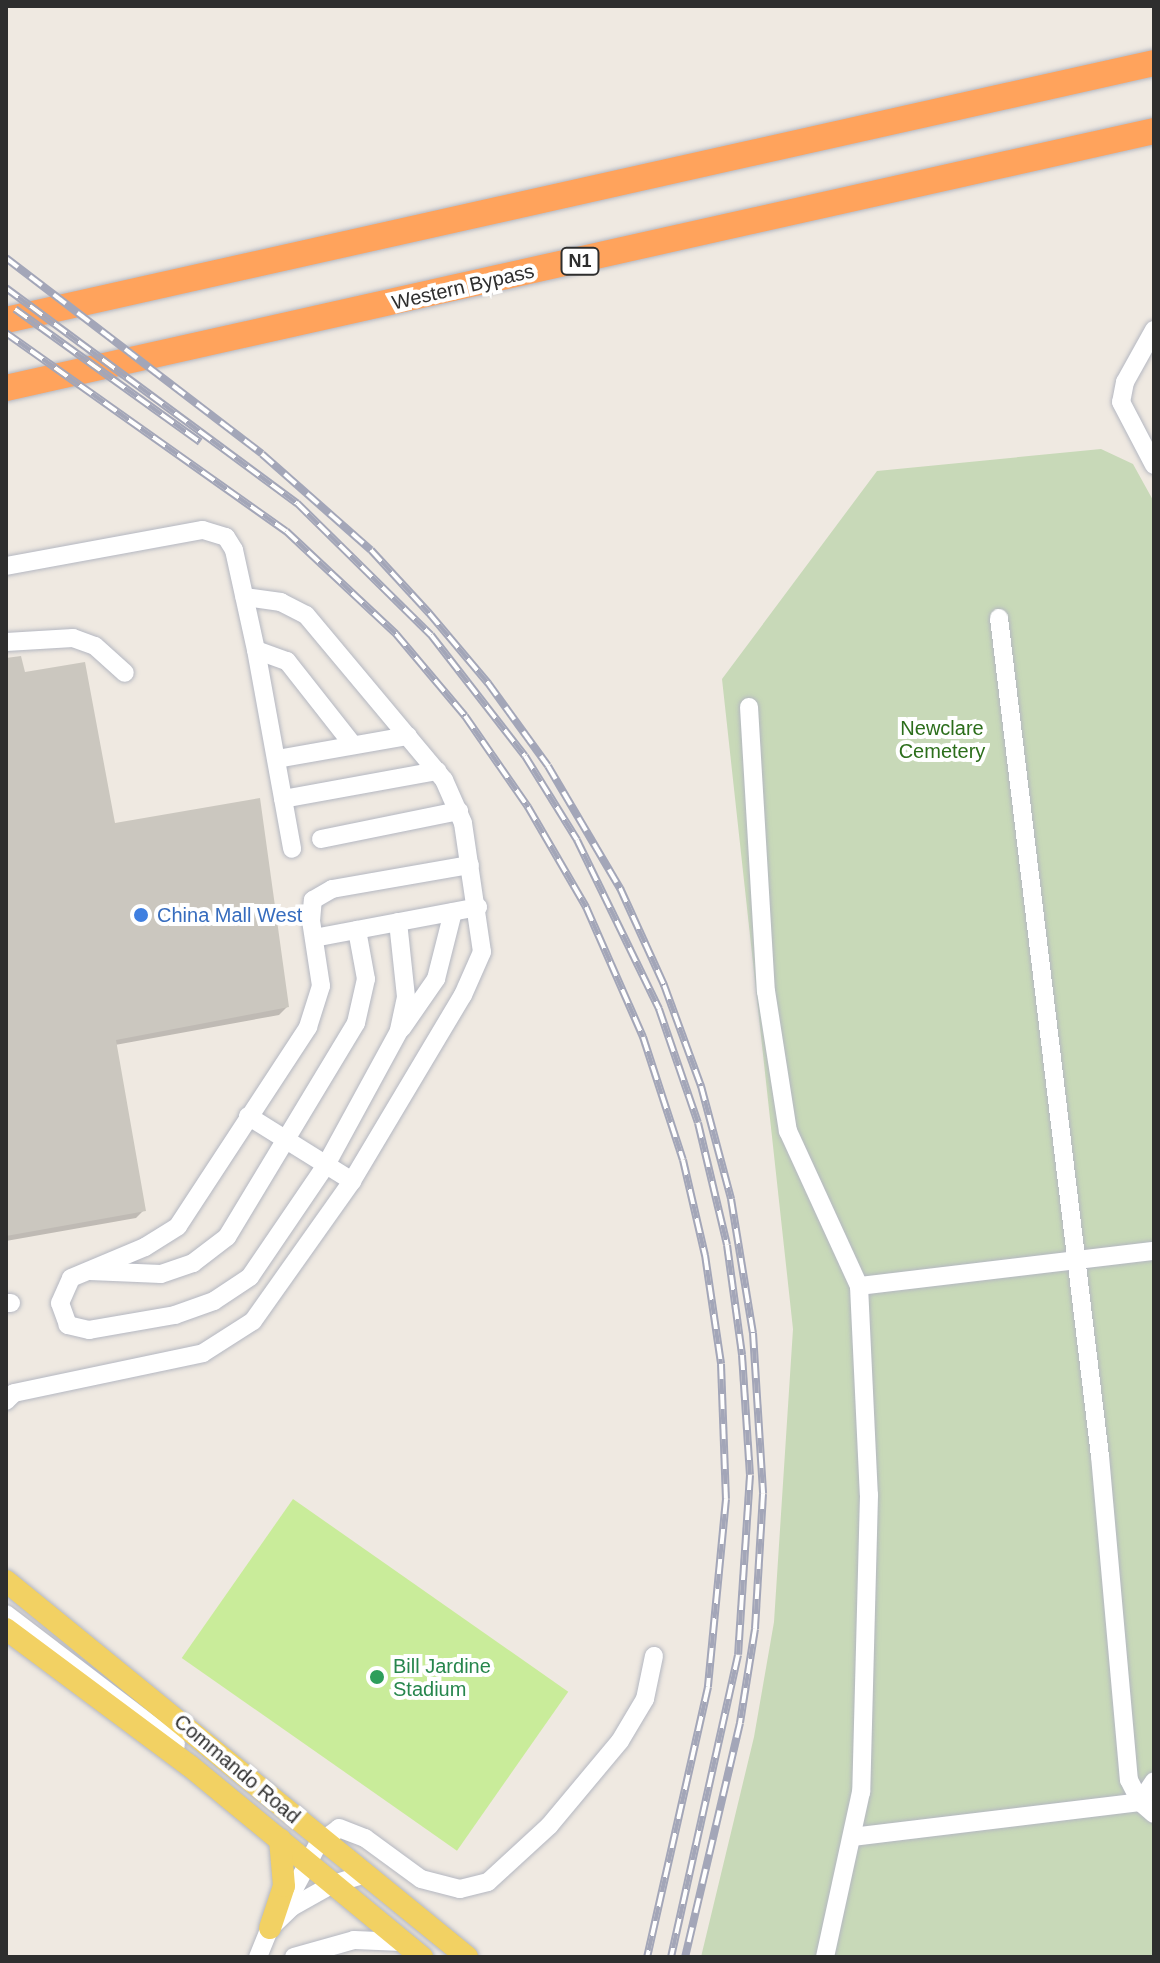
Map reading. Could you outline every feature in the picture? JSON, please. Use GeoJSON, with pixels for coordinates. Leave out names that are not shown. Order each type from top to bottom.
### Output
{"type":"FeatureCollection","features":[{"type":"Feature","properties":{"kind":"highway"},"geometry":{"type":"LineString","coordinates":[[6,320],[1154,63]]}},
{"type":"Feature","properties":{"kind":"highway","name":"Western Bypass"},"geometry":{"type":"LineString","coordinates":[[6,388],[1154,131]]}},
{"type":"Feature","properties":{"kind":"main road","name":"Commando Road"},"geometry":{"type":"LineString","coordinates":[[6,1581],[315,1851],[467,1957]]}},
{"type":"Feature","properties":{"kind":"main road","name":"Commando Road"},"geometry":{"type":"LineString","coordinates":[[6,1629],[136,1723],[280,1839],[315,1851],[350,1878],[403,1942],[422,1957]]}},
{"type":"Feature","properties":{"kind":"main road"},"geometry":{"type":"LineString","coordinates":[[274,1923],[284,1886],[280,1839]]}},
{"type":"Feature","properties":{"kind":"street"},"geometry":{"type":"LineString","coordinates":[[1154,330],[1125,382],[1121,402],[1154,465]]}},
{"type":"Feature","properties":{"kind":"street"},"geometry":{"type":"LineString","coordinates":[[6,566],[211,529],[226,537],[234,550],[256,650],[292,849]]}},
{"type":"Feature","properties":{"kind":"street"},"geometry":{"type":"LineString","coordinates":[[9,1394],[175,1361],[234,1337],[271,1299],[352,1181],[475,973],[482,952],[478,907],[459,811],[437,771],[306,615],[281,602],[244,597]]}},
{"type":"Feature","properties":{"kind":"street"},"geometry":{"type":"LineString","coordinates":[[999,618],[1076,1257],[1129,1780],[1147,1808]]}},
{"type":"Feature","properties":{"kind":"street"},"geometry":{"type":"LineString","coordinates":[[6,642],[73,638],[95,646],[125,673]]}},
{"type":"Feature","properties":{"kind":"street"},"geometry":{"type":"LineString","coordinates":[[256,650],[287,661],[353,745]]}},
{"type":"Feature","properties":{"kind":"street"},"geometry":{"type":"LineString","coordinates":[[749,707],[766,991],[788,1131],[859,1286],[869,1495],[861,1792],[825,1957]]}},
{"type":"Feature","properties":{"kind":"street"},"geometry":{"type":"LineString","coordinates":[[277,759],[408,736]]}},
{"type":"Feature","properties":{"kind":"street"},"geometry":{"type":"LineString","coordinates":[[283,799],[437,771]]}},
{"type":"Feature","properties":{"kind":"street"},"geometry":{"type":"LineString","coordinates":[[321,839],[459,811]]}},
{"type":"Feature","properties":{"kind":"street"},"geometry":{"type":"LineString","coordinates":[[453,912],[436,979],[399,1031],[326,1165],[250,1277],[214,1301],[134,1324],[78,1330],[62,1317],[60,1303],[71,1278],[145,1247],[178,1226],[316,1012],[321,986],[310,908],[321,894],[470,865]]}},
{"type":"Feature","properties":{"kind":"street"},"geometry":{"type":"LineString","coordinates":[[314,938],[478,907]]}},
{"type":"Feature","properties":{"kind":"street"},"geometry":{"type":"LineString","coordinates":[[398,922],[406,997],[399,1031]]}},
{"type":"Feature","properties":{"kind":"street"},"geometry":{"type":"LineString","coordinates":[[84,1270],[161,1274],[213,1251],[289,1142],[356,1023],[366,979],[357,930]]}},
{"type":"Feature","properties":{"kind":"street"},"geometry":{"type":"LineString","coordinates":[[248,1116],[352,1181]]}},
{"type":"Feature","properties":{"kind":"street"},"geometry":{"type":"LineString","coordinates":[[859,1286],[1076,1257],[1154,1251]]}},
{"type":"Feature","properties":{"kind":"street"},"geometry":{"type":"LineString","coordinates":[[6,1592],[315,1851]]}},
{"type":"Feature","properties":{"kind":"street"},"geometry":{"type":"LineString","coordinates":[[6,1614],[123,1699],[315,1851]]}},
{"type":"Feature","properties":{"kind":"street"},"geometry":{"type":"LineString","coordinates":[[258,1957],[315,1851],[345,1828],[421,1879],[460,1889],[488,1882],[549,1826],[620,1741],[645,1699],[654,1656]]}},
{"type":"Feature","properties":{"kind":"street"},"geometry":{"type":"LineString","coordinates":[[1147,1808],[1154,1781]]}},
{"type":"Feature","properties":{"kind":"street"},"geometry":{"type":"LineString","coordinates":[[852,1837],[1147,1808]]}},
{"type":"Feature","properties":{"kind":"street"},"geometry":{"type":"LineString","coordinates":[[274,1923],[350,1878]]}},
{"type":"Feature","properties":{"kind":"street"},"geometry":{"type":"LineString","coordinates":[[350,1878],[434,1957]]}},
{"type":"Feature","properties":{"kind":"street"},"geometry":{"type":"LineString","coordinates":[[350,1878],[453,1957]]}},
{"type":"Feature","properties":{"kind":"street"},"geometry":{"type":"LineString","coordinates":[[294,1957],[354,1940],[403,1942]]}},
{"type":"Feature","properties":{"kind":"green space","name":"Newclare Cemetery"},"geometry":{"type":"Polygon","coordinates":[[[1101,449],[1133,464],[1154,502],[1154,1957],[701,1957],[754,1737],[774,1622],[793,1329],[722,679],[877,471],[1101,449]]]}},
{"type":"Feature","properties":{"kind":"green space","name":"Bill Jardine Stadium"},"geometry":{"type":"Polygon","coordinates":[[[293,1499],[568,1692],[457,1851],[182,1658],[293,1499]]]}},
{"type":"Feature","properties":{"kind":"building","name":"China Mall West"},"geometry":{"type":"Polygon","coordinates":[[[21,656],[25,672],[85,662],[115,823],[260,798],[289,1007],[116,1040],[146,1211],[6,1236],[6,658],[21,656]]]}},
{"type":"Feature","properties":{"kind":"railway"},"geometry":{"type":"LineString","coordinates":[[6,258],[262,454],[371,550],[429,613],[488,683],[548,766],[620,888],[664,985],[701,1086],[731,1199],[753,1333],[763,1494],[755,1629],[740,1723],[685,1957]]}},
{"type":"Feature","properties":{"kind":"railway"},"geometry":{"type":"LineString","coordinates":[[6,288],[297,503],[431,635],[525,756],[577,840],[659,1009],[698,1123],[727,1245],[742,1355],[750,1475],[738,1655],[671,1957]]}},
{"type":"Feature","properties":{"kind":"railway"},"geometry":{"type":"LineString","coordinates":[[15,309],[200,442]]}},
{"type":"Feature","properties":{"kind":"railway"},"geometry":{"type":"LineString","coordinates":[[6,333],[286,531],[396,634],[465,716],[528,807],[586,907],[643,1037],[683,1160],[705,1255],[721,1364],[726,1499],[708,1687],[647,1957]]}},
{"type":"Feature","properties":{"kind":"place","name":"China Mall West"},"geometry":{"type":"Point","coordinates":[141,915]}},
{"type":"Feature","properties":{"kind":"place","name":"Bill Jardine Stadium"},"geometry":{"type":"Point","coordinates":[377,1677]}}]}
